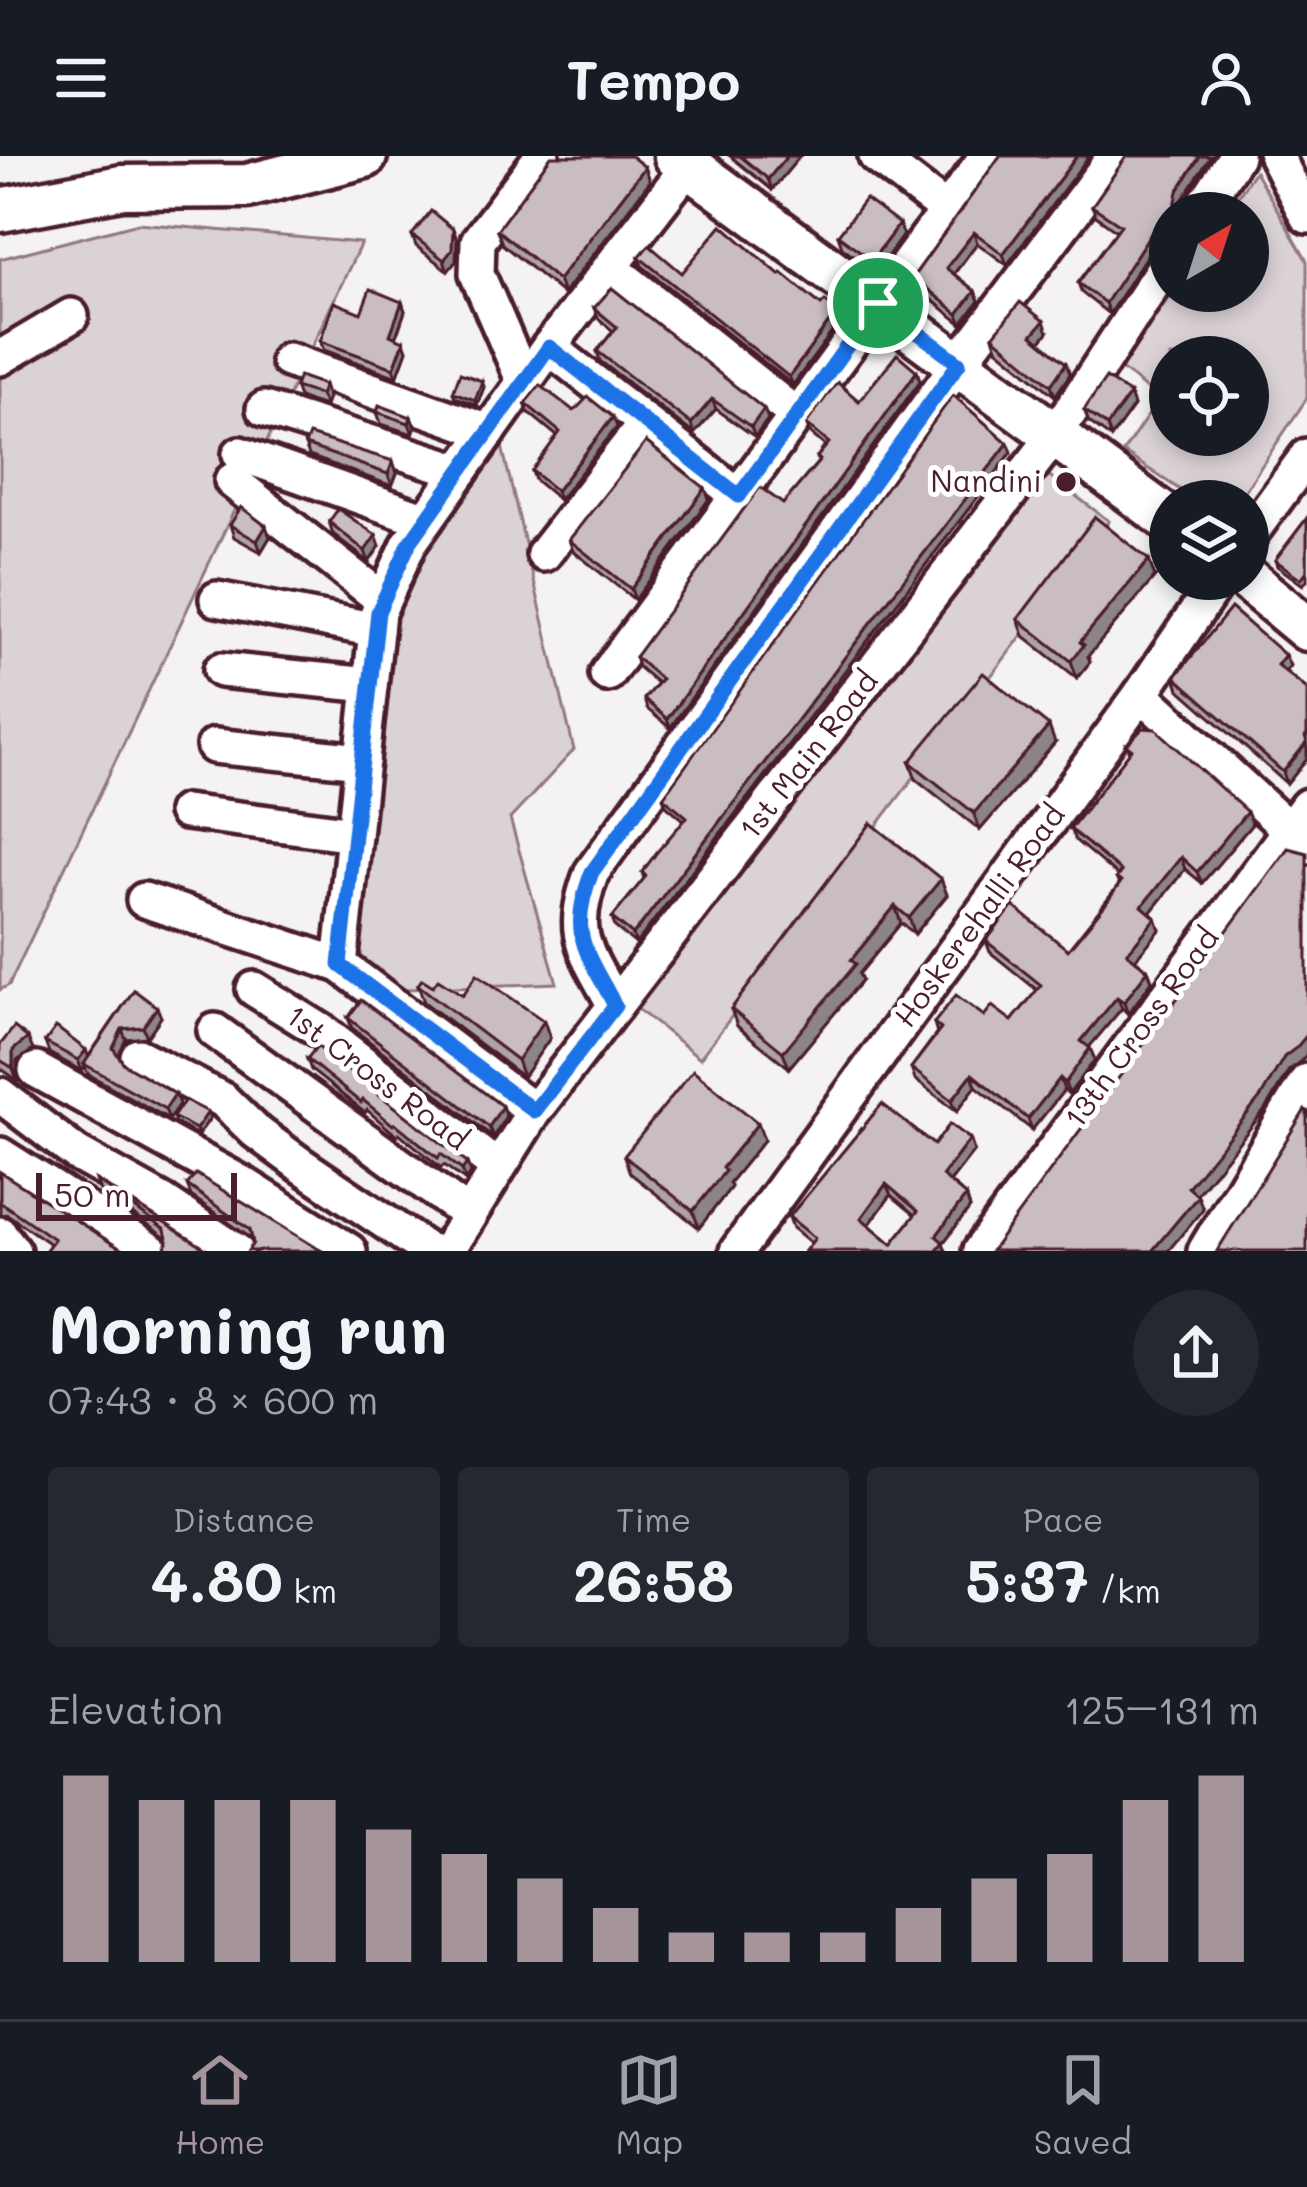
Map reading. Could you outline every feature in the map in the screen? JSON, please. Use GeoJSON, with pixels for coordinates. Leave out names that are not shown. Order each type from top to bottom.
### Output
{"type":"FeatureCollection","features":[{"type":"Feature","properties":{"kind":"main road"},"geometry":{"type":"LineString","coordinates":[[0,210],[122,187],[248,186],[365,156]]}},
{"type":"Feature","properties":{"kind":"main road"},"geometry":{"type":"LineString","coordinates":[[683,160],[1149,504]]}},
{"type":"Feature","properties":{"kind":"main road"},"geometry":{"type":"LineString","coordinates":[[1269,598],[1307,629]]}},
{"type":"Feature","properties":{"kind":"street"},"geometry":{"type":"LineString","coordinates":[[524,382],[477,274],[478,241],[542,156]]}},
{"type":"Feature","properties":{"kind":"street"},"geometry":{"type":"LineString","coordinates":[[876,156],[946,210]]}},
{"type":"Feature","properties":{"kind":"street"},"geometry":{"type":"LineString","coordinates":[[607,674],[986,156]]}},
{"type":"Feature","properties":{"kind":"street"},"geometry":{"type":"LineString","coordinates":[[615,1006],[580,938],[579,906],[592,872],[959,363],[1115,156]]}},
{"type":"Feature","properties":{"kind":"street"},"geometry":{"type":"LineString","coordinates":[[1213,192],[1236,156]]}},
{"type":"Feature","properties":{"kind":"street"},"geometry":{"type":"LineString","coordinates":[[1276,156],[1307,216]]}},
{"type":"Feature","properties":{"kind":"street"},"geometry":{"type":"LineString","coordinates":[[340,965],[379,615],[409,544],[683,160]]}},
{"type":"Feature","properties":{"kind":"street"},"geometry":{"type":"LineString","coordinates":[[610,268],[796,415]]}},
{"type":"Feature","properties":{"kind":"street","name":"1st Main Road"},"geometry":{"type":"LineString","coordinates":[[447,1251],[534,1111],[1055,435],[1149,290]]}},
{"type":"Feature","properties":{"kind":"street"},"geometry":{"type":"LineString","coordinates":[[0,358],[71,316]]}},
{"type":"Feature","properties":{"kind":"street"},"geometry":{"type":"LineString","coordinates":[[549,347],[739,496]]}},
{"type":"Feature","properties":{"kind":"street"},"geometry":{"type":"LineString","coordinates":[[288,360],[489,431]]}},
{"type":"Feature","properties":{"kind":"street"},"geometry":{"type":"LineString","coordinates":[[264,409],[461,471]]}},
{"type":"Feature","properties":{"kind":"street"},"geometry":{"type":"LineString","coordinates":[[544,554],[646,423]]}},
{"type":"Feature","properties":{"kind":"street"},"geometry":{"type":"LineString","coordinates":[[1269,509],[1307,456]]}},
{"type":"Feature","properties":{"kind":"street"},"geometry":{"type":"LineString","coordinates":[[379,615],[236,468],[426,520]]}},
{"type":"Feature","properties":{"kind":"street"},"geometry":{"type":"LineString","coordinates":[[217,599],[379,615]]}},
{"type":"Feature","properties":{"kind":"street","name":"Hoskerehalli Road"},"geometry":{"type":"LineString","coordinates":[[737,1251],[1205,600]]}},
{"type":"Feature","properties":{"kind":"street"},"geometry":{"type":"LineString","coordinates":[[221,670],[370,686]]}},
{"type":"Feature","properties":{"kind":"street"},"geometry":{"type":"LineString","coordinates":[[1141,694],[1300,827]]}},
{"type":"Feature","properties":{"kind":"street"},"geometry":{"type":"LineString","coordinates":[[214,746],[362,761]]}},
{"type":"Feature","properties":{"kind":"street"},"geometry":{"type":"LineString","coordinates":[[185,812],[354,834]]}},
{"type":"Feature","properties":{"kind":"street","name":"13th Cross Road"},"geometry":{"type":"LineString","coordinates":[[980,1251],[1300,827]]}},
{"type":"Feature","properties":{"kind":"street"},"geometry":{"type":"LineString","coordinates":[[144,900],[340,965],[534,1111]]}},
{"type":"Feature","properties":{"kind":"street","name":"1st Cross Road"},"geometry":{"type":"LineString","coordinates":[[254,989],[323,1032],[498,1168]]}},
{"type":"Feature","properties":{"kind":"street"},"geometry":{"type":"LineString","coordinates":[[215,1031],[469,1215]]}},
{"type":"Feature","properties":{"kind":"street"},"geometry":{"type":"LineString","coordinates":[[138,1056],[223,1100],[254,1131],[428,1251]]}},
{"type":"Feature","properties":{"kind":"street"},"geometry":{"type":"LineString","coordinates":[[36,1070],[245,1185],[350,1251]]}},
{"type":"Feature","properties":{"kind":"street"},"geometry":{"type":"LineString","coordinates":[[1210,1249],[1305,1089]]}},
{"type":"Feature","properties":{"kind":"street"},"geometry":{"type":"LineString","coordinates":[[0,1095],[77,1154],[183,1214],[236,1251]]}},
{"type":"Feature","properties":{"kind":"street"},"geometry":{"type":"LineString","coordinates":[[0,1155],[151,1251]]}},
{"type":"Feature","properties":{"kind":"street"},"geometry":{"type":"LineString","coordinates":[[0,1234],[13,1251]]}},
{"type":"Feature","properties":{"kind":"shaded area"},"geometry":{"type":"Polygon","coordinates":[[[1255,171],[1267,192],[1240,192],[1255,171]]]}},
{"type":"Feature","properties":{"kind":"shaded area"},"geometry":{"type":"Polygon","coordinates":[[[1269,195],[1307,261],[1307,398],[1269,455],[1269,336],[1149,336],[1149,391],[1120,368],[1159,312],[1269,312],[1269,195]]]}},
{"type":"Feature","properties":{"kind":"shaded area"},"geometry":{"type":"Polygon","coordinates":[[[138,223],[361,243],[9,985],[0,990],[0,259],[138,223]]]}},
{"type":"Feature","properties":{"kind":"shaded area"},"geometry":{"type":"Polygon","coordinates":[[[1149,414],[1149,456],[1268,456],[1252,480],[1165,480],[1123,452],[1149,414]]]}},
{"type":"Feature","properties":{"kind":"shaded area"},"geometry":{"type":"Polygon","coordinates":[[[501,442],[574,750],[510,819],[557,983],[408,989],[399,1006],[346,963],[388,605],[501,442]]]}},
{"type":"Feature","properties":{"kind":"shaded area"},"geometry":{"type":"Polygon","coordinates":[[[1039,468],[1109,521],[700,1058],[631,1004],[1039,468]]]}},
{"type":"Feature","properties":{"kind":"building"},"geometry":{"type":"Polygon","coordinates":[[[551,156],[631,156],[645,167],[558,280],[497,230],[551,156]]]}},
{"type":"Feature","properties":{"kind":"building"},"geometry":{"type":"Polygon","coordinates":[[[740,156],[787,156],[768,179],[740,156]]]}},
{"type":"Feature","properties":{"kind":"building"},"geometry":{"type":"Polygon","coordinates":[[[1000,156],[1077,156],[1003,254],[974,232],[946,268],[975,291],[958,314],[913,277],[1000,156]]]}},
{"type":"Feature","properties":{"kind":"building"},"geometry":{"type":"Polygon","coordinates":[[[1127,156],[1200,156],[1178,192],[1149,192],[1149,236],[1105,303],[1078,283],[1121,225],[1092,206],[1127,156]]]}},
{"type":"Feature","properties":{"kind":"building"},"geometry":{"type":"Polygon","coordinates":[[[865,199],[899,224],[872,260],[838,235],[865,199]]]}},
{"type":"Feature","properties":{"kind":"building"},"geometry":{"type":"Polygon","coordinates":[[[431,211],[453,229],[452,250],[444,260],[412,235],[431,211]]]}},
{"type":"Feature","properties":{"kind":"building"},"geometry":{"type":"Polygon","coordinates":[[[722,225],[780,275],[837,311],[789,377],[639,257],[649,245],[682,273],[722,225]]]}},
{"type":"Feature","properties":{"kind":"building"},"geometry":{"type":"Polygon","coordinates":[[[612,288],[764,409],[751,427],[712,399],[691,424],[597,351],[617,327],[594,308],[612,288]]]}},
{"type":"Feature","properties":{"kind":"building"},"geometry":{"type":"Polygon","coordinates":[[[370,289],[402,302],[390,335],[404,341],[394,368],[320,341],[334,302],[361,313],[370,289]]]}},
{"type":"Feature","properties":{"kind":"building"},"geometry":{"type":"Polygon","coordinates":[[[1020,302],[1044,321],[1032,335],[1066,363],[1051,385],[993,336],[1020,302]]]}},
{"type":"Feature","properties":{"kind":"building"},"geometry":{"type":"Polygon","coordinates":[[[897,354],[917,371],[667,719],[644,699],[661,679],[635,657],[760,487],[783,504],[820,460],[817,457],[829,443],[806,424],[837,382],[859,401],[897,354]]]}},
{"type":"Feature","properties":{"kind":"building"},"geometry":{"type":"Polygon","coordinates":[[[460,373],[482,381],[475,400],[453,392],[460,373]]]}},
{"type":"Feature","properties":{"kind":"building"},"geometry":{"type":"Polygon","coordinates":[[[299,376],[324,385],[320,395],[295,387],[299,376]]]}},
{"type":"Feature","properties":{"kind":"building"},"geometry":{"type":"Polygon","coordinates":[[[1106,378],[1130,394],[1107,426],[1084,410],[1106,378]]]}},
{"type":"Feature","properties":{"kind":"building"},"geometry":{"type":"Polygon","coordinates":[[[540,385],[574,411],[588,397],[613,417],[556,491],[532,471],[560,432],[525,403],[540,385]]]}},
{"type":"Feature","properties":{"kind":"building"},"geometry":{"type":"Polygon","coordinates":[[[953,395],[1008,443],[633,935],[612,918],[687,817],[663,797],[953,395]]]}},
{"type":"Feature","properties":{"kind":"building"},"geometry":{"type":"Polygon","coordinates":[[[379,405],[411,417],[409,423],[377,412],[379,405]]]}},
{"type":"Feature","properties":{"kind":"building"},"geometry":{"type":"Polygon","coordinates":[[[309,435],[393,461],[388,474],[305,445],[309,435]]]}},
{"type":"Feature","properties":{"kind":"building"},"geometry":{"type":"Polygon","coordinates":[[[646,442],[705,488],[631,589],[569,540],[646,442]]]}},
{"type":"Feature","properties":{"kind":"building"},"geometry":{"type":"Polygon","coordinates":[[[241,507],[266,526],[257,541],[230,525],[241,507]]]}},
{"type":"Feature","properties":{"kind":"building"},"geometry":{"type":"Polygon","coordinates":[[[338,509],[376,535],[365,551],[329,522],[338,509]]]}},
{"type":"Feature","properties":{"kind":"building"},"geometry":{"type":"Polygon","coordinates":[[[1095,517],[1149,560],[1080,642],[1084,645],[1071,661],[1018,619],[1095,517]]]}},
{"type":"Feature","properties":{"kind":"building"},"geometry":{"type":"Polygon","coordinates":[[[1307,518],[1307,571],[1301,579],[1275,560],[1307,518]]]}},
{"type":"Feature","properties":{"kind":"building"},"geometry":{"type":"Polygon","coordinates":[[[1231,608],[1285,655],[1277,665],[1307,689],[1307,742],[1283,772],[1175,677],[1231,608]]]}},
{"type":"Feature","properties":{"kind":"building"},"geometry":{"type":"Polygon","coordinates":[[[983,673],[1049,726],[974,813],[910,762],[983,673]]]}},
{"type":"Feature","properties":{"kind":"building"},"geometry":{"type":"Polygon","coordinates":[[[1143,728],[1156,729],[1247,812],[1197,872],[1181,857],[1142,906],[1156,918],[1127,953],[1148,970],[1124,1002],[1117,997],[1081,1041],[1090,1048],[1065,1083],[1060,1078],[1028,1119],[972,1074],[952,1100],[911,1068],[941,1029],[934,1023],[956,995],[984,1016],[992,1006],[1012,1021],[1041,985],[986,941],[1013,906],[1068,950],[1105,905],[1121,882],[1116,878],[1121,872],[1070,829],[1143,728]]]}},
{"type":"Feature","properties":{"kind":"building"},"geometry":{"type":"Polygon","coordinates":[[[871,823],[941,879],[909,918],[895,906],[851,960],[856,964],[783,1052],[731,1009],[871,823]]]}},
{"type":"Feature","properties":{"kind":"building"},"geometry":{"type":"Polygon","coordinates":[[[1288,848],[1307,853],[1307,1035],[1284,1057],[1261,1097],[1188,1187],[1198,1196],[1152,1251],[991,1251],[1288,848]]]}},
{"type":"Feature","properties":{"kind":"building"},"geometry":{"type":"Polygon","coordinates":[[[477,974],[544,1021],[517,1060],[418,985],[422,979],[433,986],[438,979],[463,995],[477,974]]]}},
{"type":"Feature","properties":{"kind":"building"},"geometry":{"type":"Polygon","coordinates":[[[134,990],[157,1007],[143,1027],[122,1029],[113,1048],[124,1064],[175,1094],[165,1109],[84,1064],[134,990]]]}},
{"type":"Feature","properties":{"kind":"building"},"geometry":{"type":"Polygon","coordinates":[[[361,1000],[502,1106],[489,1127],[348,1018],[361,1000]]]}},
{"type":"Feature","properties":{"kind":"building"},"geometry":{"type":"Polygon","coordinates":[[[14,1027],[28,1038],[13,1050],[13,1068],[0,1060],[0,1045],[14,1027]]]}},
{"type":"Feature","properties":{"kind":"building"},"geometry":{"type":"Polygon","coordinates":[[[56,1027],[86,1050],[78,1060],[45,1042],[56,1027]]]}},
{"type":"Feature","properties":{"kind":"building"},"geometry":{"type":"Polygon","coordinates":[[[317,1046],[467,1163],[462,1170],[441,1154],[438,1158],[363,1100],[361,1103],[307,1059],[317,1046]]]}},
{"type":"Feature","properties":{"kind":"building"},"geometry":{"type":"Polygon","coordinates":[[[693,1070],[758,1123],[693,1211],[624,1156],[693,1070]]]}},
{"type":"Feature","properties":{"kind":"building"},"geometry":{"type":"Polygon","coordinates":[[[185,1100],[208,1112],[196,1129],[173,1117],[185,1100]]]}},
{"type":"Feature","properties":{"kind":"building"},"geometry":{"type":"Polygon","coordinates":[[[882,1104],[934,1145],[950,1124],[970,1139],[942,1176],[966,1196],[936,1236],[943,1242],[936,1251],[805,1251],[815,1238],[789,1217],[882,1104]],[[886,1184],[861,1218],[892,1244],[918,1211],[886,1184]]]}},
{"type":"Feature","properties":{"kind":"building"},"geometry":{"type":"Polygon","coordinates":[[[1305,1110],[1307,1251],[1217,1251],[1305,1110]]]}},
{"type":"Feature","properties":{"kind":"building"},"geometry":{"type":"Polygon","coordinates":[[[0,1172],[124,1251],[45,1251],[54,1239],[0,1204],[0,1172]]]}},
{"type":"Feature","properties":{"kind":"building"},"geometry":{"type":"Polygon","coordinates":[[[196,1174],[322,1251],[248,1251],[253,1243],[250,1230],[187,1185],[196,1174]]]}},
{"type":"Feature","properties":{"kind":"building"},"geometry":{"type":"Polygon","coordinates":[[[96,1180],[209,1251],[163,1251],[168,1243],[165,1230],[96,1180]]]}},
{"type":"Feature","properties":{"kind":"place","name":"Nandini"},"geometry":{"type":"Point","coordinates":[1066,482]}},
{"type":"Feature","properties":{"kind":"route"},"geometry":{"type":"LineString","coordinates":[[878,303],[959,363],[592,872],[579,906],[580,938],[615,1006],[534,1111],[340,965],[378,612],[409,544],[549,347],[739,496],[878,303]]}}]}
